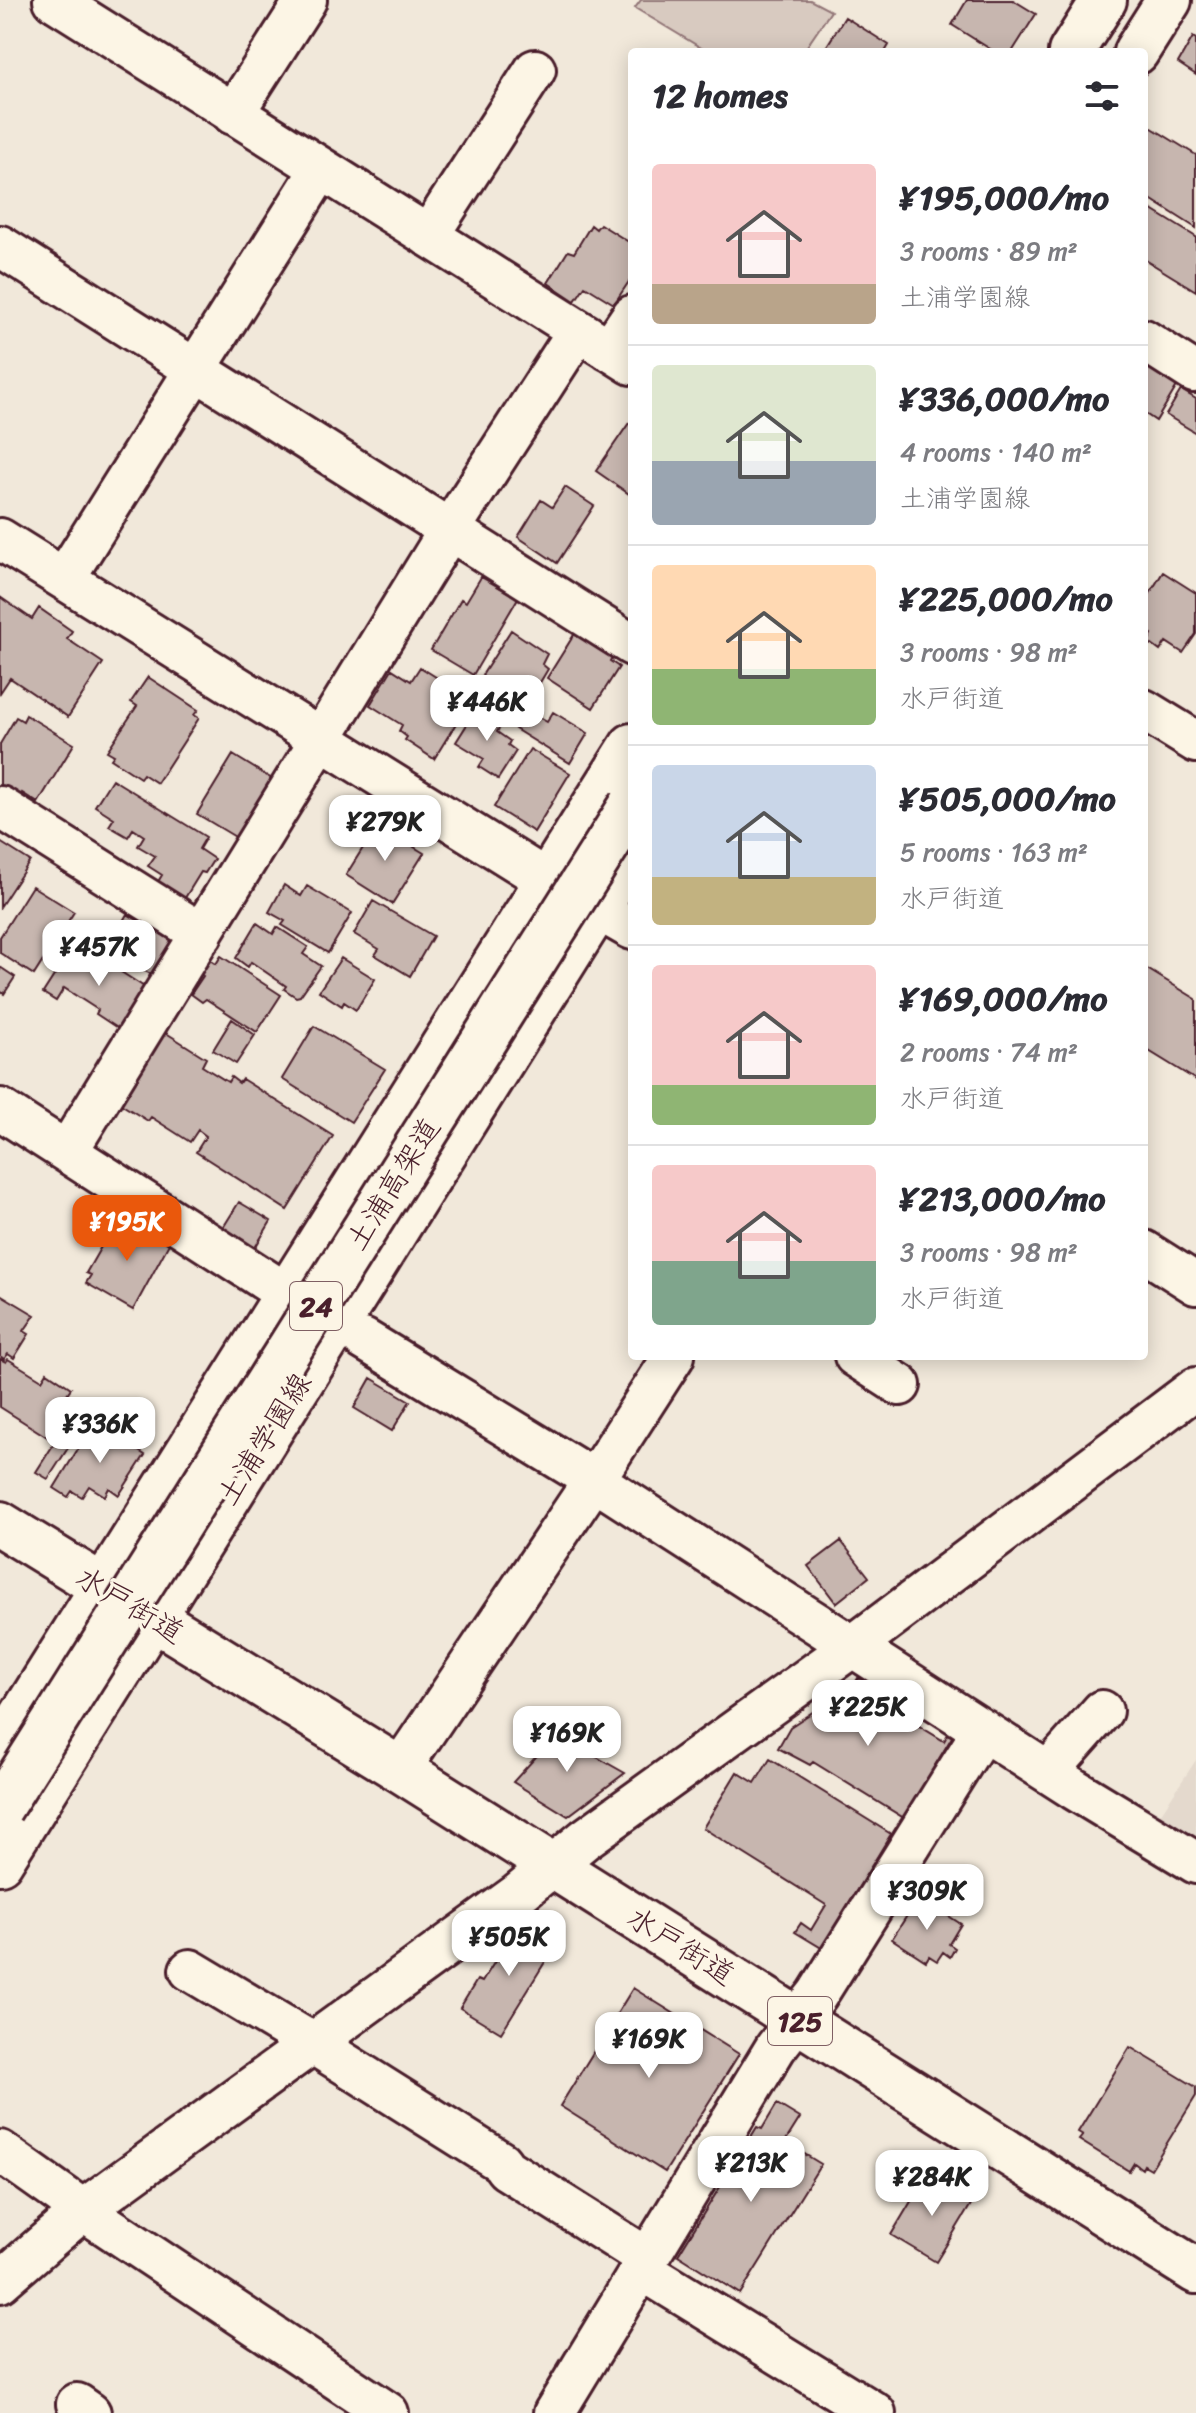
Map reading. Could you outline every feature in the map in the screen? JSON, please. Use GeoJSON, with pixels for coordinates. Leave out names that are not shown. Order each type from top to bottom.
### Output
{"type":"FeatureCollection","features":[{"type":"Feature","properties":{"kind":"main road"},"geometry":{"type":"LineString","coordinates":[[1074,48],[1104,0]]}},
{"type":"Feature","properties":{"kind":"main road"},"geometry":{"type":"LineString","coordinates":[[1109,48],[1139,0]]}},
{"type":"Feature","properties":{"kind":"main road"},"geometry":{"type":"LineString","coordinates":[[1139,48],[1169,0]]}},
{"type":"Feature","properties":{"kind":"main road","name":"土浦学園線"},"geometry":{"type":"LineString","coordinates":[[0,1751],[628,752]]}},
{"type":"Feature","properties":{"kind":"main road","name":"土浦高架道"},"geometry":{"type":"LineString","coordinates":[[0,1808],[628,811]]}},
{"type":"Feature","properties":{"kind":"main road","name":"土浦学園線"},"geometry":{"type":"LineString","coordinates":[[0,1862],[152,1618],[615,919],[628,869]]}},
{"type":"Feature","properties":{"kind":"main road","name":"水戸街道"},"geometry":{"type":"LineString","coordinates":[[0,1524],[400,1769],[1196,2271]]}},
{"type":"Feature","properties":{"kind":"street"},"geometry":{"type":"LineString","coordinates":[[54,0],[607,348]]}},
{"type":"Feature","properties":{"kind":"street"},"geometry":{"type":"LineString","coordinates":[[233,114],[306,0]]}},
{"type":"Feature","properties":{"kind":"street"},"geometry":{"type":"LineString","coordinates":[[428,236],[535,70]]}},
{"type":"Feature","properties":{"kind":"street"},"geometry":{"type":"LineString","coordinates":[[64,579],[321,169]]}},
{"type":"Feature","properties":{"kind":"street"},"geometry":{"type":"LineString","coordinates":[[0,246],[628,642]]}},
{"type":"Feature","properties":{"kind":"street"},"geometry":{"type":"LineString","coordinates":[[68,1150],[450,529],[628,321]]}},
{"type":"Feature","properties":{"kind":"street"},"geometry":{"type":"LineString","coordinates":[[1148,343],[1194,372]]}},
{"type":"Feature","properties":{"kind":"street"},"geometry":{"type":"LineString","coordinates":[[0,539],[548,881],[615,919]]}},
{"type":"Feature","properties":{"kind":"street"},"geometry":{"type":"LineString","coordinates":[[1148,712],[1196,742]]}},
{"type":"Feature","properties":{"kind":"street"},"geometry":{"type":"LineString","coordinates":[[0,807],[202,934]]}},
{"type":"Feature","properties":{"kind":"street"},"geometry":{"type":"LineString","coordinates":[[0,1109],[287,1294]]}},
{"type":"Feature","properties":{"kind":"street"},"geometry":{"type":"LineString","coordinates":[[1148,1254],[1196,1284]]}},
{"type":"Feature","properties":{"kind":"street"},"geometry":{"type":"LineString","coordinates":[[363,1339],[594,1480],[1048,1772],[1196,1863]]}},
{"type":"Feature","properties":{"kind":"street"},"geometry":{"type":"LineString","coordinates":[[400,1769],[671,1360]]}},
{"type":"Feature","properties":{"kind":"street"},"geometry":{"type":"LineString","coordinates":[[861,1360],[900,1385]]}},
{"type":"Feature","properties":{"kind":"street"},"geometry":{"type":"LineString","coordinates":[[0,2282],[83,2210],[518,1894],[585,1839],[853,1646],[1196,1388]]}},
{"type":"Feature","properties":{"kind":"street"},"geometry":{"type":"LineString","coordinates":[[1048,1772],[1102,1711]]}},
{"type":"Feature","properties":{"kind":"street"},"geometry":{"type":"LineString","coordinates":[[554,2413],[776,2047],[817,1995],[983,1730]]}},
{"type":"Feature","properties":{"kind":"street"},"geometry":{"type":"LineString","coordinates":[[190,1970],[501,2162],[506,2169],[644,2264],[875,2413]]}},
{"type":"Feature","properties":{"kind":"street"},"geometry":{"type":"LineString","coordinates":[[0,2151],[83,2210],[388,2413]]}},
{"type":"Feature","properties":{"kind":"shaded area"},"geometry":{"type":"Polygon","coordinates":[[[641,0],[810,0],[831,11],[806,48],[701,48],[635,8],[641,0]]]}},
{"type":"Feature","properties":{"kind":"shaded area"},"geometry":{"type":"Polygon","coordinates":[[[1196,1760],[1196,1846],[1155,1822],[1196,1760]]]}},
{"type":"Feature","properties":{"kind":"building"},"geometry":{"type":"Polygon","coordinates":[[[967,0],[1013,0],[1036,14],[1015,48],[989,48],[952,25],[967,0]]]}},
{"type":"Feature","properties":{"kind":"building"},"geometry":{"type":"Polygon","coordinates":[[[845,17],[889,45],[887,48],[826,48],[845,17]]]}},
{"type":"Feature","properties":{"kind":"building"},"geometry":{"type":"Polygon","coordinates":[[[1193,37],[1196,39],[1196,75],[1178,63],[1193,37]]]}},
{"type":"Feature","properties":{"kind":"building"},"geometry":{"type":"Polygon","coordinates":[[[1148,125],[1196,155],[1196,228],[1148,198],[1148,125]]]}},
{"type":"Feature","properties":{"kind":"building"},"geometry":{"type":"Polygon","coordinates":[[[1148,207],[1196,237],[1196,291],[1148,261],[1148,207]]]}},
{"type":"Feature","properties":{"kind":"building"},"geometry":{"type":"Polygon","coordinates":[[[600,224],[628,242],[628,283],[614,304],[585,286],[575,301],[548,283],[568,251],[574,253],[591,225],[596,229],[600,224]]]}},
{"type":"Feature","properties":{"kind":"building"},"geometry":{"type":"Polygon","coordinates":[[[1148,368],[1177,386],[1156,421],[1148,416],[1148,368]]]}},
{"type":"Feature","properties":{"kind":"building"},"geometry":{"type":"Polygon","coordinates":[[[1181,390],[1196,399],[1196,433],[1166,415],[1181,390]]]}},
{"type":"Feature","properties":{"kind":"building"},"geometry":{"type":"Polygon","coordinates":[[[628,424],[628,493],[596,471],[628,424]]]}},
{"type":"Feature","properties":{"kind":"building"},"geometry":{"type":"Polygon","coordinates":[[[565,487],[594,506],[557,563],[518,537],[541,500],[552,507],[565,487]]]}},
{"type":"Feature","properties":{"kind":"building"},"geometry":{"type":"Polygon","coordinates":[[[1163,572],[1196,593],[1196,634],[1183,653],[1166,642],[1160,651],[1148,642],[1152,634],[1148,632],[1148,596],[1163,572]]]}},
{"type":"Feature","properties":{"kind":"building"},"geometry":{"type":"Polygon","coordinates":[[[481,577],[518,598],[473,675],[431,650],[461,599],[466,602],[481,577]]]}},
{"type":"Feature","properties":{"kind":"building"},"geometry":{"type":"Polygon","coordinates":[[[0,597],[32,619],[39,608],[72,631],[67,639],[103,663],[68,717],[10,678],[0,693],[0,597]]]}},
{"type":"Feature","properties":{"kind":"building"},"geometry":{"type":"Polygon","coordinates":[[[511,630],[547,654],[542,664],[548,669],[520,716],[474,688],[511,630]]]}},
{"type":"Feature","properties":{"kind":"building"},"geometry":{"type":"Polygon","coordinates":[[[577,630],[614,654],[610,661],[619,667],[593,708],[547,678],[577,630]]]}},
{"type":"Feature","properties":{"kind":"building"},"geometry":{"type":"Polygon","coordinates":[[[420,667],[471,699],[434,759],[405,740],[407,737],[399,731],[402,725],[370,705],[392,669],[411,681],[420,667]]]}},
{"type":"Feature","properties":{"kind":"building"},"geometry":{"type":"Polygon","coordinates":[[[148,677],[198,710],[194,715],[199,718],[157,783],[143,774],[140,778],[111,759],[114,755],[107,751],[137,706],[131,702],[148,677]]]}},
{"type":"Feature","properties":{"kind":"building"},"geometry":{"type":"Polygon","coordinates":[[[478,707],[502,723],[497,732],[510,741],[508,745],[516,751],[498,779],[479,767],[484,759],[456,742],[478,707]]]}},
{"type":"Feature","properties":{"kind":"building"},"geometry":{"type":"Polygon","coordinates":[[[526,710],[547,722],[553,712],[588,733],[570,763],[515,729],[526,710]]]}},
{"type":"Feature","properties":{"kind":"building"},"geometry":{"type":"Polygon","coordinates":[[[26,715],[74,744],[38,803],[22,793],[16,803],[0,792],[0,744],[16,717],[23,721],[26,715]]]}},
{"type":"Feature","properties":{"kind":"building"},"geometry":{"type":"Polygon","coordinates":[[[530,749],[570,773],[534,832],[494,807],[530,749]]]}},
{"type":"Feature","properties":{"kind":"building"},"geometry":{"type":"Polygon","coordinates":[[[233,755],[277,782],[242,841],[197,814],[233,755]]]}},
{"type":"Feature","properties":{"kind":"building"},"geometry":{"type":"Polygon","coordinates":[[[112,779],[206,837],[199,849],[214,859],[205,873],[201,872],[180,906],[153,890],[162,875],[148,866],[155,856],[138,846],[144,836],[133,829],[128,837],[109,826],[114,818],[95,806],[112,779]]]}},
{"type":"Feature","properties":{"kind":"building"},"geometry":{"type":"Polygon","coordinates":[[[378,824],[416,844],[414,847],[424,853],[392,904],[346,875],[378,824]]]}},
{"type":"Feature","properties":{"kind":"building"},"geometry":{"type":"Polygon","coordinates":[[[0,842],[30,861],[0,907],[0,842]]]}},
{"type":"Feature","properties":{"kind":"building"},"geometry":{"type":"Polygon","coordinates":[[[284,885],[301,896],[307,886],[352,913],[328,953],[282,925],[285,921],[269,912],[284,885]]]}},
{"type":"Feature","properties":{"kind":"building"},"geometry":{"type":"Polygon","coordinates":[[[32,886],[74,912],[34,975],[0,953],[0,937],[32,886]]]}},
{"type":"Feature","properties":{"kind":"building"},"geometry":{"type":"Polygon","coordinates":[[[373,901],[433,936],[410,976],[375,955],[379,949],[354,934],[373,901]]]}},
{"type":"Feature","properties":{"kind":"building"},"geometry":{"type":"Polygon","coordinates":[[[127,914],[173,941],[152,975],[107,949],[127,914]]]}},
{"type":"Feature","properties":{"kind":"building"},"geometry":{"type":"Polygon","coordinates":[[[257,923],[273,934],[277,927],[308,947],[303,954],[321,966],[300,996],[296,997],[284,989],[286,986],[251,962],[248,967],[236,958],[257,923]]]}},
{"type":"Feature","properties":{"kind":"building"},"geometry":{"type":"Polygon","coordinates":[[[87,950],[149,990],[122,1031],[96,1014],[98,1010],[64,988],[56,1001],[43,993],[66,957],[76,968],[87,950]]]}},
{"type":"Feature","properties":{"kind":"building"},"geometry":{"type":"Polygon","coordinates":[[[221,956],[281,995],[257,1032],[206,999],[202,1002],[191,994],[203,976],[198,973],[207,958],[216,964],[221,956]]]}},
{"type":"Feature","properties":{"kind":"building"},"geometry":{"type":"Polygon","coordinates":[[[341,958],[375,979],[356,1010],[344,1002],[342,1006],[319,991],[341,958]]]}},
{"type":"Feature","properties":{"kind":"building"},"geometry":{"type":"Polygon","coordinates":[[[0,967],[15,977],[4,994],[0,991],[0,967]]]}},
{"type":"Feature","properties":{"kind":"building"},"geometry":{"type":"Polygon","coordinates":[[[1148,969],[1196,999],[1196,1080],[1148,1050],[1148,969]]]}},
{"type":"Feature","properties":{"kind":"building"},"geometry":{"type":"Polygon","coordinates":[[[232,1019],[255,1035],[236,1064],[213,1050],[232,1019]]]}},
{"type":"Feature","properties":{"kind":"building"},"geometry":{"type":"Polygon","coordinates":[[[314,1026],[385,1069],[351,1122],[282,1079],[314,1026]]]}},
{"type":"Feature","properties":{"kind":"building"},"geometry":{"type":"Polygon","coordinates":[[[163,1031],[206,1058],[202,1066],[228,1082],[231,1077],[239,1083],[242,1079],[333,1136],[287,1210],[196,1152],[206,1136],[198,1130],[190,1142],[151,1117],[148,1121],[119,1103],[163,1031]]]}},
{"type":"Feature","properties":{"kind":"building"},"geometry":{"type":"Polygon","coordinates":[[[239,1202],[271,1221],[253,1251],[221,1231],[239,1202]]]}},
{"type":"Feature","properties":{"kind":"building"},"geometry":{"type":"Polygon","coordinates":[[[138,1221],[171,1240],[133,1310],[86,1283],[91,1275],[86,1273],[106,1238],[112,1241],[121,1224],[133,1231],[138,1221]]]}},
{"type":"Feature","properties":{"kind":"building"},"geometry":{"type":"Polygon","coordinates":[[[0,1294],[35,1315],[24,1331],[29,1334],[14,1358],[8,1354],[4,1359],[0,1356],[0,1294]]]}},
{"type":"Feature","properties":{"kind":"building"},"geometry":{"type":"Polygon","coordinates":[[[0,1359],[6,1362],[8,1359],[42,1380],[47,1372],[71,1388],[65,1397],[90,1414],[48,1479],[36,1472],[55,1442],[0,1407],[0,1359]]]}},
{"type":"Feature","properties":{"kind":"building"},"geometry":{"type":"Polygon","coordinates":[[[371,1378],[410,1401],[392,1431],[354,1408],[371,1378]]]}},
{"type":"Feature","properties":{"kind":"building"},"geometry":{"type":"Polygon","coordinates":[[[94,1423],[145,1455],[119,1495],[109,1488],[105,1496],[89,1486],[82,1497],[72,1491],[68,1497],[54,1488],[94,1423]]]}},
{"type":"Feature","properties":{"kind":"building"},"geometry":{"type":"Polygon","coordinates":[[[841,1541],[869,1577],[836,1603],[808,1566],[841,1541]]]}},
{"type":"Feature","properties":{"kind":"building"},"geometry":{"type":"Polygon","coordinates":[[[858,1678],[865,1682],[860,1690],[944,1741],[948,1734],[952,1737],[904,1818],[813,1762],[810,1765],[778,1748],[790,1727],[834,1698],[843,1704],[858,1678]]]}},
{"type":"Feature","properties":{"kind":"building"},"geometry":{"type":"Polygon","coordinates":[[[563,1727],[576,1735],[572,1743],[625,1773],[568,1816],[513,1782],[563,1727]]]}},
{"type":"Feature","properties":{"kind":"building"},"geometry":{"type":"Polygon","coordinates":[[[770,1759],[891,1834],[827,1939],[830,1941],[825,1950],[795,1932],[801,1923],[811,1930],[826,1905],[703,1828],[737,1772],[755,1783],[770,1759]]]}},
{"type":"Feature","properties":{"kind":"building"},"geometry":{"type":"Polygon","coordinates":[[[919,1897],[961,1924],[949,1944],[955,1948],[950,1957],[943,1952],[937,1961],[929,1956],[926,1961],[892,1939],[919,1897]]]}},
{"type":"Feature","properties":{"kind":"building"},"geometry":{"type":"Polygon","coordinates":[[[529,1923],[558,1941],[501,2033],[460,2008],[477,1980],[482,1982],[514,1931],[521,1935],[529,1923]]]}},
{"type":"Feature","properties":{"kind":"building"},"geometry":{"type":"Polygon","coordinates":[[[633,1988],[739,2054],[665,2172],[560,2106],[633,1988]]]}},
{"type":"Feature","properties":{"kind":"building"},"geometry":{"type":"Polygon","coordinates":[[[1130,2047],[1196,2087],[1196,2096],[1151,2169],[1144,2165],[1142,2169],[1134,2163],[1129,2171],[1079,2140],[1083,2135],[1078,2132],[1130,2047]]]}},
{"type":"Feature","properties":{"kind":"building"},"geometry":{"type":"Polygon","coordinates":[[[777,2104],[800,2118],[785,2142],[821,2164],[740,2294],[678,2255],[757,2127],[762,2129],[777,2104]]]}},
{"type":"Feature","properties":{"kind":"building"},"geometry":{"type":"Polygon","coordinates":[[[928,2173],[973,2201],[936,2262],[891,2235],[928,2173]]]}}]}
